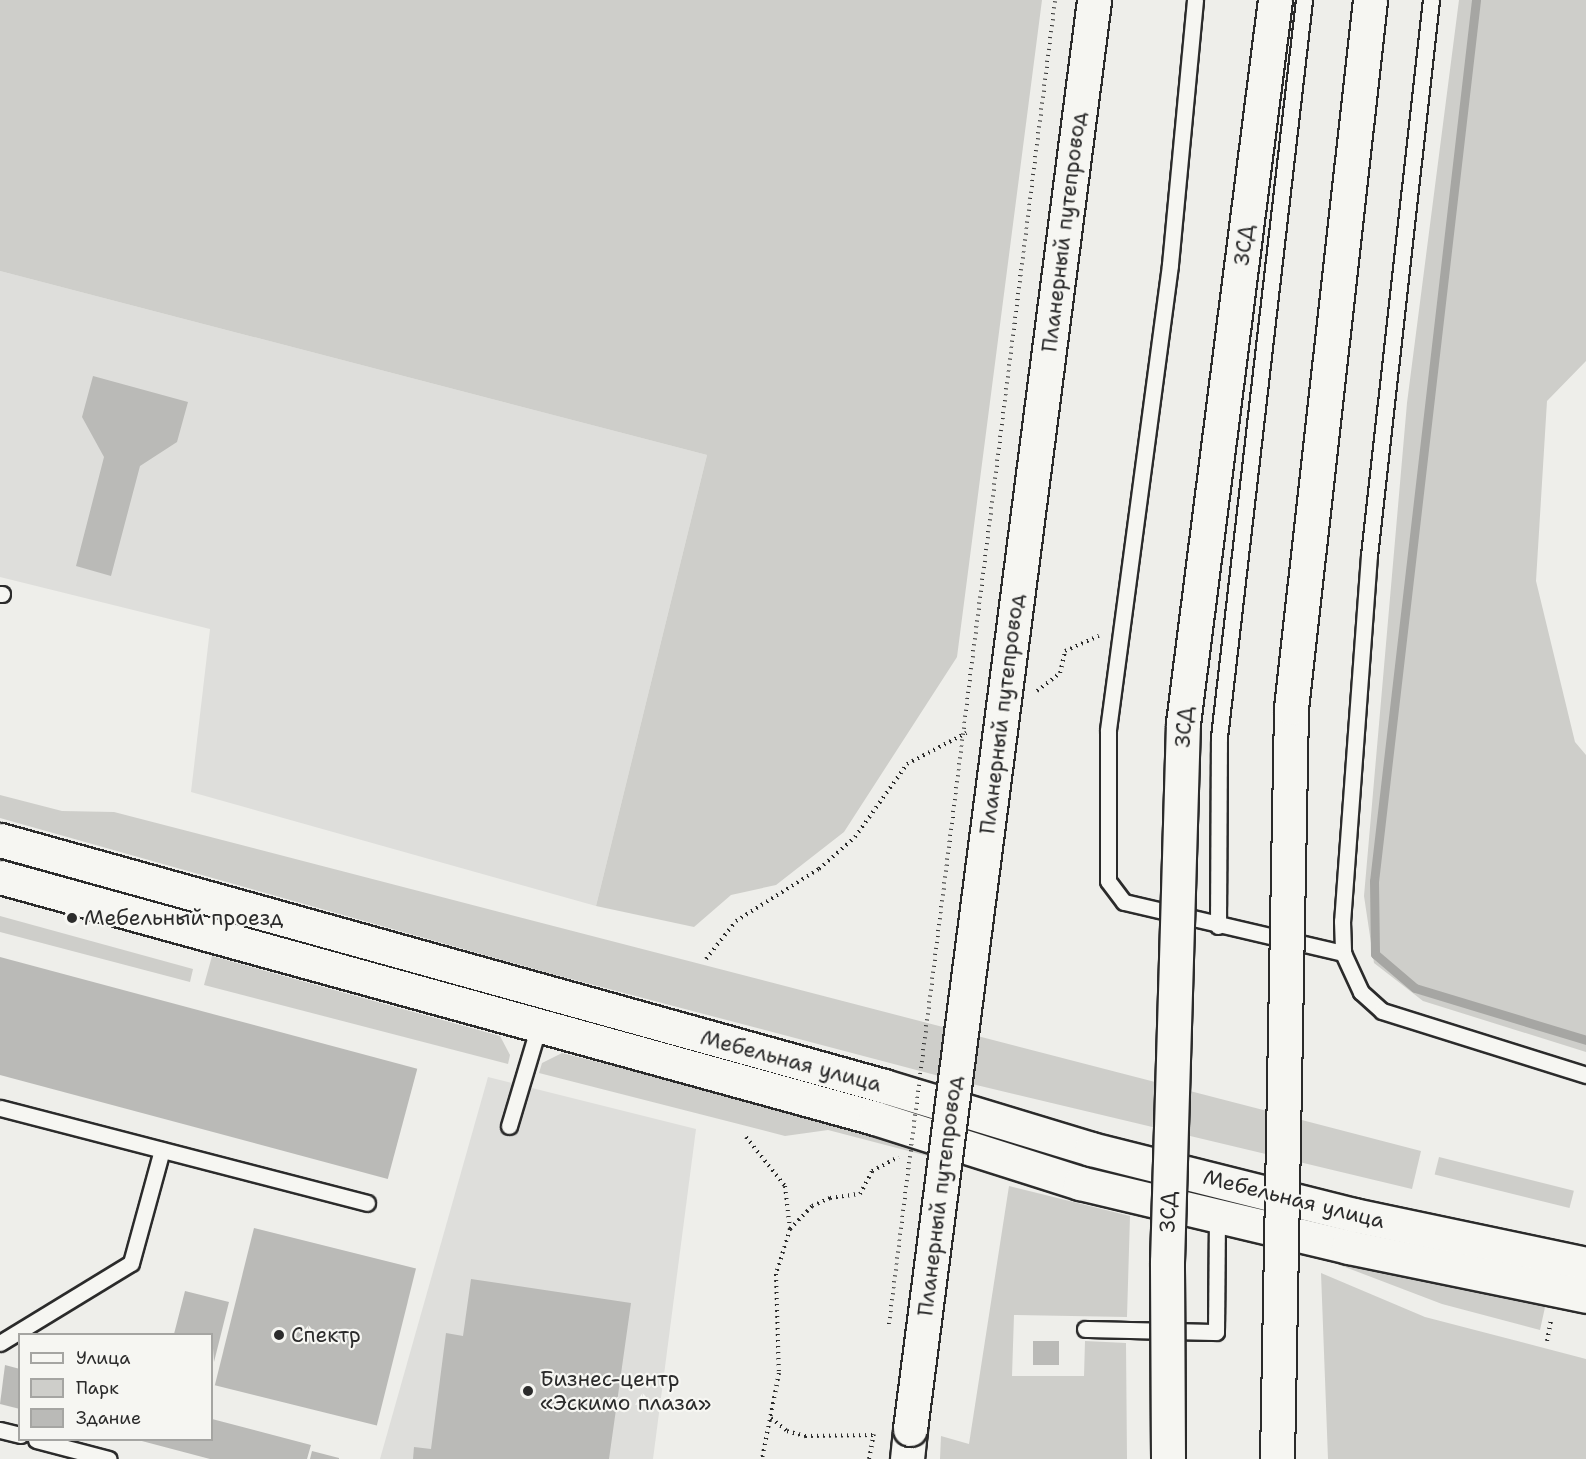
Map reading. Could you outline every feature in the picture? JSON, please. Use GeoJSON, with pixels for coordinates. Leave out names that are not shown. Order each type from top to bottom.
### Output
{"type":"FeatureCollection","features":[{"type":"Feature","properties":{"kind":"main road","name":"Планерный путепровод"},"geometry":{"type":"LineString","coordinates":[[908,1444],[1094,0]]}},
{"type":"Feature","properties":{"kind":"main road","name":"ЗСД"},"geometry":{"type":"LineString","coordinates":[[1168,1459],[1167,1262],[1183,723],[1275,0]]}},
{"type":"Feature","properties":{"kind":"main road"},"geometry":{"type":"LineString","coordinates":[[1277,1459],[1291,708],[1370,0]]}},
{"type":"Feature","properties":{"kind":"main road","name":"Мебельная улица"},"geometry":{"type":"LineString","coordinates":[[0,840],[548,993],[1091,1149],[1354,1215],[1586,1264]]}},
{"type":"Feature","properties":{"kind":"main road","name":"Мебельная улица"},"geometry":{"type":"LineString","coordinates":[[0,878],[875,1118],[1080,1183],[1217,1216],[1586,1296]]}},
{"type":"Feature","properties":{"kind":"lane"},"geometry":{"type":"LineString","coordinates":[[1195,0],[1170,265],[1108,731],[1108,881],[1124,902],[1218,926],[1343,953]]}},
{"type":"Feature","properties":{"kind":"lane"},"geometry":{"type":"LineString","coordinates":[[1218,926],[1220,737],[1304,0]]}},
{"type":"Feature","properties":{"kind":"lane"},"geometry":{"type":"LineString","coordinates":[[1431,0],[1369,555],[1342,921],[1343,953],[1361,992],[1382,1011],[1586,1075]]}},
{"type":"Feature","properties":{"kind":"lane"},"geometry":{"type":"LineString","coordinates":[[509,1126],[548,993]]}},
{"type":"Feature","properties":{"kind":"lane"},"geometry":{"type":"LineString","coordinates":[[0,1108],[367,1203]]}},
{"type":"Feature","properties":{"kind":"lane"},"geometry":{"type":"LineString","coordinates":[[0,1343],[131,1263],[162,1150]]}},
{"type":"Feature","properties":{"kind":"lane"},"geometry":{"type":"LineString","coordinates":[[1085,1329],[1216,1332],[1217,1216]]}},
{"type":"Feature","properties":{"kind":"lane"},"geometry":{"type":"LineString","coordinates":[[0,1430],[18,1434]]}},
{"type":"Feature","properties":{"kind":"lane"},"geometry":{"type":"LineString","coordinates":[[40,1441],[109,1459]]}},
{"type":"Feature","properties":{"kind":"path"},"geometry":{"type":"LineString","coordinates":[[888,1326],[1055,0]]}},
{"type":"Feature","properties":{"kind":"path"},"geometry":{"type":"LineString","coordinates":[[1035,693],[1060,673],[1065,651],[1114,626],[1125,610]]}},
{"type":"Feature","properties":{"kind":"path"},"geometry":{"type":"LineString","coordinates":[[706,959],[736,921],[819,869],[855,837],[907,764],[975,728]]}},
{"type":"Feature","properties":{"kind":"path"},"geometry":{"type":"LineString","coordinates":[[746,1137],[785,1186],[790,1228],[776,1274],[779,1373],[762,1459]]}},
{"type":"Feature","properties":{"kind":"path"},"geometry":{"type":"LineString","coordinates":[[790,1228],[812,1206],[830,1198],[860,1194],[872,1171],[887,1167],[899,1156]]}},
{"type":"Feature","properties":{"kind":"path"},"geometry":{"type":"LineString","coordinates":[[771,1418],[787,1431],[805,1436],[874,1435]]}},
{"type":"Feature","properties":{"kind":"path"},"geometry":{"type":"LineString","coordinates":[[869,1459],[875,1428]]}},
{"type":"Feature","properties":{"kind":"shaded area"},"geometry":{"type":"Polygon","coordinates":[[[0,271],[707,455],[596,906],[191,792],[210,629],[0,577],[0,271]]]}},
{"type":"Feature","properties":{"kind":"shaded area"},"geometry":{"type":"Polygon","coordinates":[[[488,1077],[696,1129],[653,1459],[380,1459],[488,1077]]]}},
{"type":"Feature","properties":{"kind":"green space"},"geometry":{"type":"Polygon","coordinates":[[[0,0],[1042,0],[957,657],[844,832],[776,885],[731,895],[694,927],[596,906],[707,455],[0,271],[0,0]]]}},
{"type":"Feature","properties":{"kind":"green space"},"geometry":{"type":"Polygon","coordinates":[[[1459,0],[1586,0],[1586,361],[1547,401],[1536,581],[1575,742],[1586,755],[1586,1052],[1423,1001],[1374,963],[1364,896],[1407,403],[1459,0]]]}},
{"type":"Feature","properties":{"kind":"green space"},"geometry":{"type":"Polygon","coordinates":[[[0,795],[62,811],[114,812],[1421,1151],[1412,1189],[943,1077],[552,974],[0,818],[0,795]]]}},
{"type":"Feature","properties":{"kind":"green space"},"geometry":{"type":"Polygon","coordinates":[[[0,916],[193,969],[190,982],[0,932],[0,916]]]}},
{"type":"Feature","properties":{"kind":"green space"},"geometry":{"type":"Polygon","coordinates":[[[212,956],[500,1036],[510,1055],[508,1064],[204,985],[212,956]]]}},
{"type":"Feature","properties":{"kind":"green space"},"geometry":{"type":"Polygon","coordinates":[[[562,1053],[1203,1215],[1211,1230],[828,1130],[785,1136],[539,1073],[542,1063],[562,1053]]]}},
{"type":"Feature","properties":{"kind":"green space"},"geometry":{"type":"Polygon","coordinates":[[[1439,1157],[1574,1191],[1570,1208],[1435,1174],[1439,1157]]]}},
{"type":"Feature","properties":{"kind":"green space"},"geometry":{"type":"Polygon","coordinates":[[[1009,1186],[1130,1216],[1127,1317],[1014,1315],[1012,1376],[1084,1376],[1085,1341],[1126,1343],[1127,1459],[940,1459],[941,1436],[969,1444],[1009,1186]]]}},
{"type":"Feature","properties":{"kind":"green space"},"geometry":{"type":"Polygon","coordinates":[[[1228,1234],[1547,1298],[1540,1330],[1442,1304],[1324,1259],[1228,1234]]]}},
{"type":"Feature","properties":{"kind":"green space"},"geometry":{"type":"Polygon","coordinates":[[[1321,1273],[1425,1317],[1586,1359],[1586,1459],[1328,1459],[1321,1273]]]}},
{"type":"Feature","properties":{"kind":"building"},"geometry":{"type":"Polygon","coordinates":[[[93,376],[188,402],[177,442],[140,466],[111,576],[76,566],[104,457],[82,417],[93,376]]]}},
{"type":"Feature","properties":{"kind":"building"},"geometry":{"type":"Polygon","coordinates":[[[0,957],[417,1069],[388,1179],[0,1075],[0,957]]]}},
{"type":"Feature","properties":{"kind":"building"},"geometry":{"type":"Polygon","coordinates":[[[254,1228],[416,1268],[377,1426],[215,1385],[254,1228]]]}},
{"type":"Feature","properties":{"kind":"building","name":"Бизнес-центр «Эскимо плаза»"},"geometry":{"type":"Polygon","coordinates":[[[471,1279],[631,1303],[609,1459],[413,1459],[414,1447],[431,1449],[446,1333],[463,1336],[471,1279]]]}},
{"type":"Feature","properties":{"kind":"building"},"geometry":{"type":"Polygon","coordinates":[[[185,1291],[229,1302],[214,1362],[213,1333],[174,1333],[185,1291]]]}},
{"type":"Feature","properties":{"kind":"building"},"geometry":{"type":"Polygon","coordinates":[[[1033,1341],[1059,1341],[1059,1365],[1033,1365],[1033,1341]]]}},
{"type":"Feature","properties":{"kind":"building"},"geometry":{"type":"Polygon","coordinates":[[[5,1365],[18,1368],[18,1408],[0,1404],[5,1365]]]}},
{"type":"Feature","properties":{"kind":"building"},"geometry":{"type":"Polygon","coordinates":[[[213,1419],[311,1445],[307,1459],[210,1459],[142,1441],[213,1441],[213,1419]]]}},
{"type":"Feature","properties":{"kind":"building"},"geometry":{"type":"Polygon","coordinates":[[[312,1451],[339,1458],[339,1459],[310,1459],[312,1451]]]}},
{"type":"Feature","properties":{"kind":"waterway"},"geometry":{"type":"LineString","coordinates":[[1476,0],[1374,881],[1375,954],[1415,988],[1586,1040]]}},
{"type":"Feature","properties":{"kind":"place","name":"Мебельный проезд"},"geometry":{"type":"Point","coordinates":[72,918]}},
{"type":"Feature","properties":{"kind":"place","name":"Спектр"},"geometry":{"type":"Point","coordinates":[279,1335]}},
{"type":"Feature","properties":{"kind":"place","name":"Бизнес-центр «Эскимо плаза»"},"geometry":{"type":"Point","coordinates":[528,1391]}}]}
